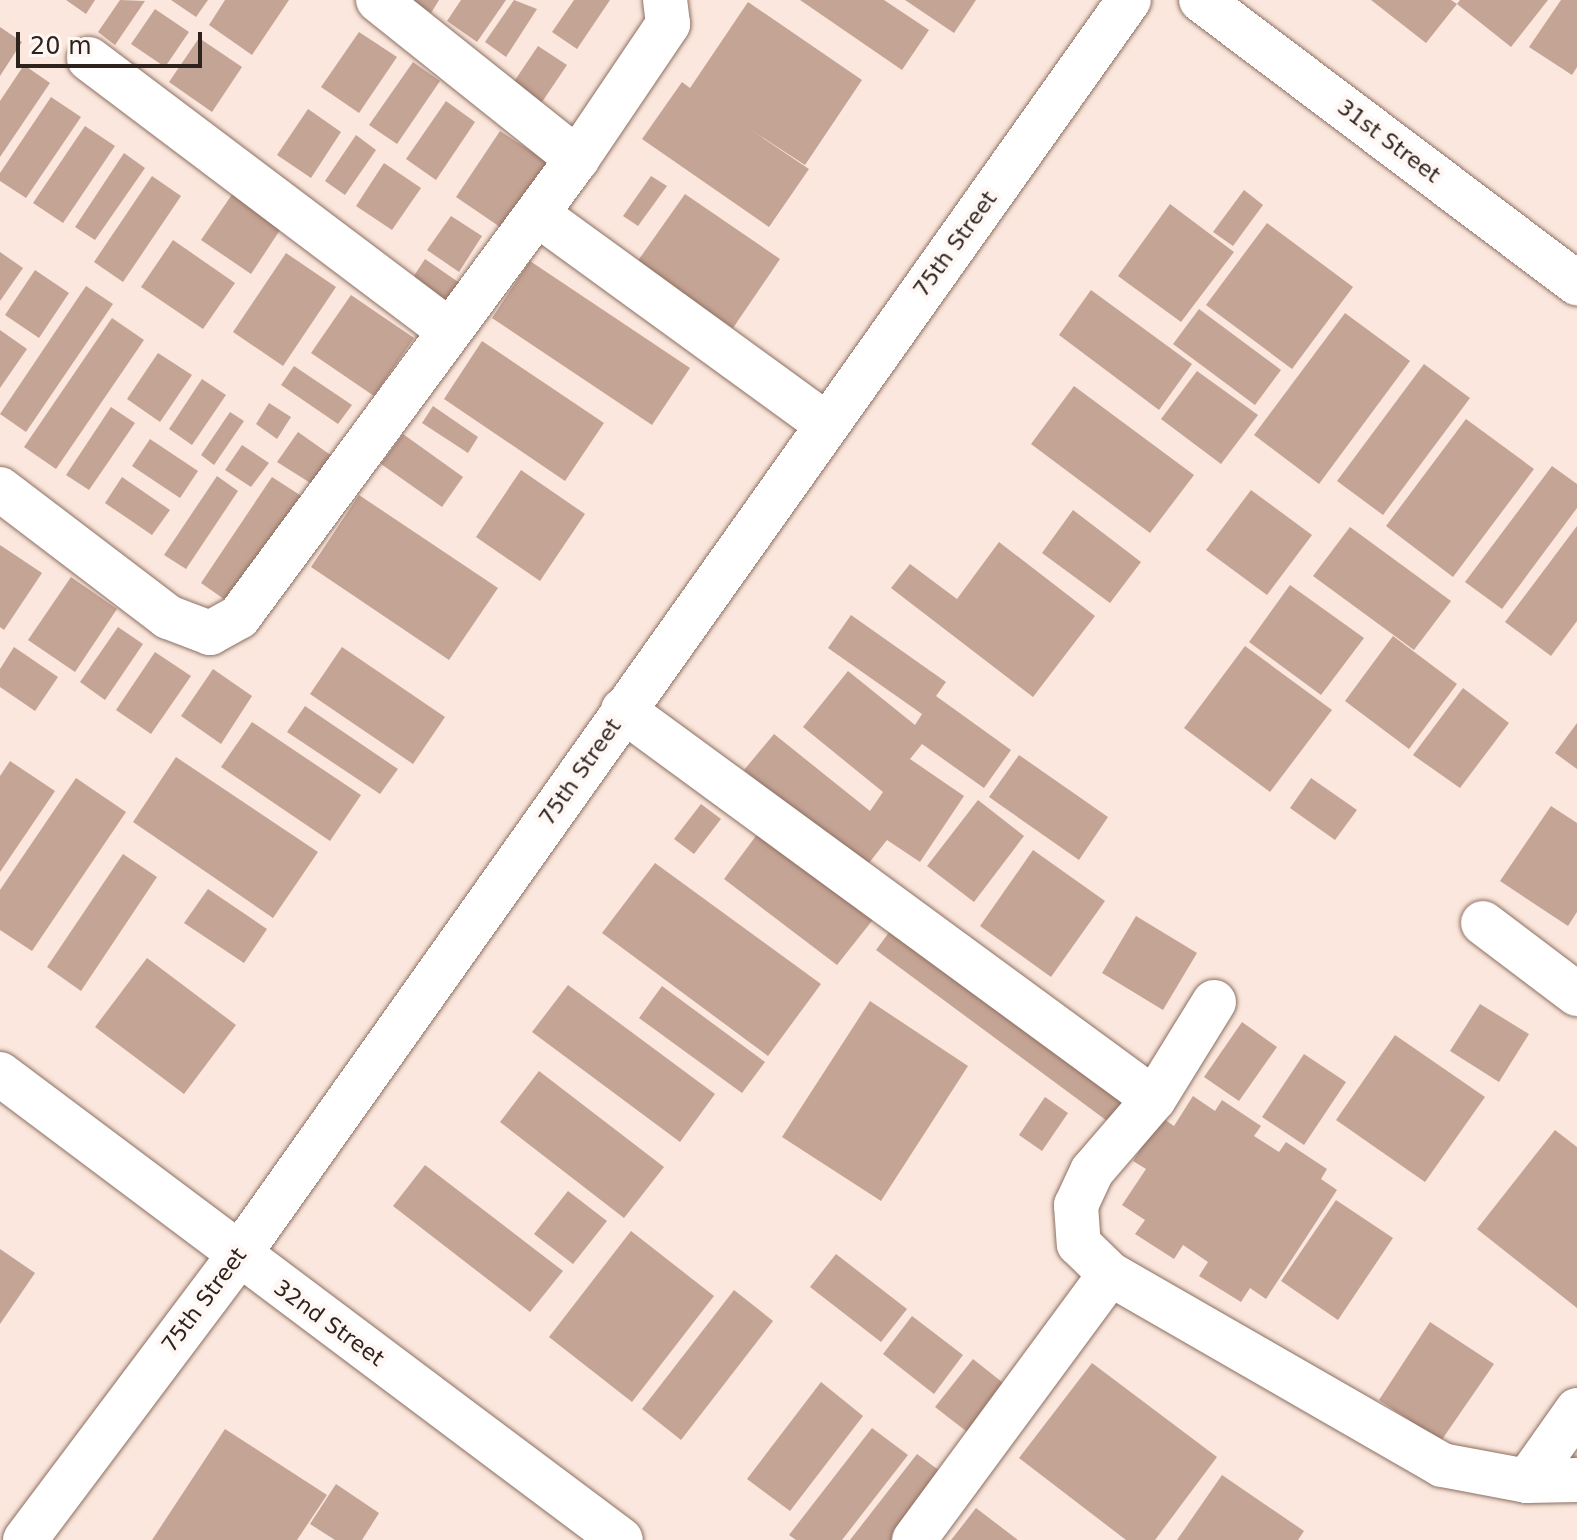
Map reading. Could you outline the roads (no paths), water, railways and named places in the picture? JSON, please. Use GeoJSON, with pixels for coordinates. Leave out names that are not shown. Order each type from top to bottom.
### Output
{"type":"FeatureCollection","features":[{"type":"Feature","properties":{"kind":"street"},"geometry":{"type":"LineString","coordinates":[[378,0],[577,159]]}},
{"type":"Feature","properties":{"kind":"street"},"geometry":{"type":"LineString","coordinates":[[0,489],[168,617],[210,633],[239,617],[577,159],[668,24],[665,0]]}},
{"type":"Feature","properties":{"kind":"street","name":"75th Street"},"geometry":{"type":"LineString","coordinates":[[25,1540],[238,1256],[1129,0]]}},
{"type":"Feature","properties":{"kind":"street","name":"31st Street"},"geometry":{"type":"LineString","coordinates":[[1201,0],[1577,283]]}},
{"type":"Feature","properties":{"kind":"street"},"geometry":{"type":"LineString","coordinates":[[89,59],[448,330]]}},
{"type":"Feature","properties":{"kind":"street"},"geometry":{"type":"LineString","coordinates":[[537,214],[826,424]]}},
{"type":"Feature","properties":{"kind":"street"},"geometry":{"type":"LineString","coordinates":[[623,710],[1154,1099]]}},
{"type":"Feature","properties":{"kind":"street"},"geometry":{"type":"LineString","coordinates":[[1483,923],[1577,994]]}},
{"type":"Feature","properties":{"kind":"street"},"geometry":{"type":"LineString","coordinates":[[1214,1002],[1154,1099],[1092,1171],[1076,1205],[1079,1244],[1110,1274],[1442,1465],[1527,1481],[1577,1480]]}},
{"type":"Feature","properties":{"kind":"street","name":"32nd Street"},"geometry":{"type":"LineString","coordinates":[[0,1074],[608,1536]]}},
{"type":"Feature","properties":{"kind":"street"},"geometry":{"type":"LineString","coordinates":[[914,1540],[1110,1274]]}},
{"type":"Feature","properties":{"kind":"street"},"geometry":{"type":"LineString","coordinates":[[1527,1481],[1577,1410]]}}]}
